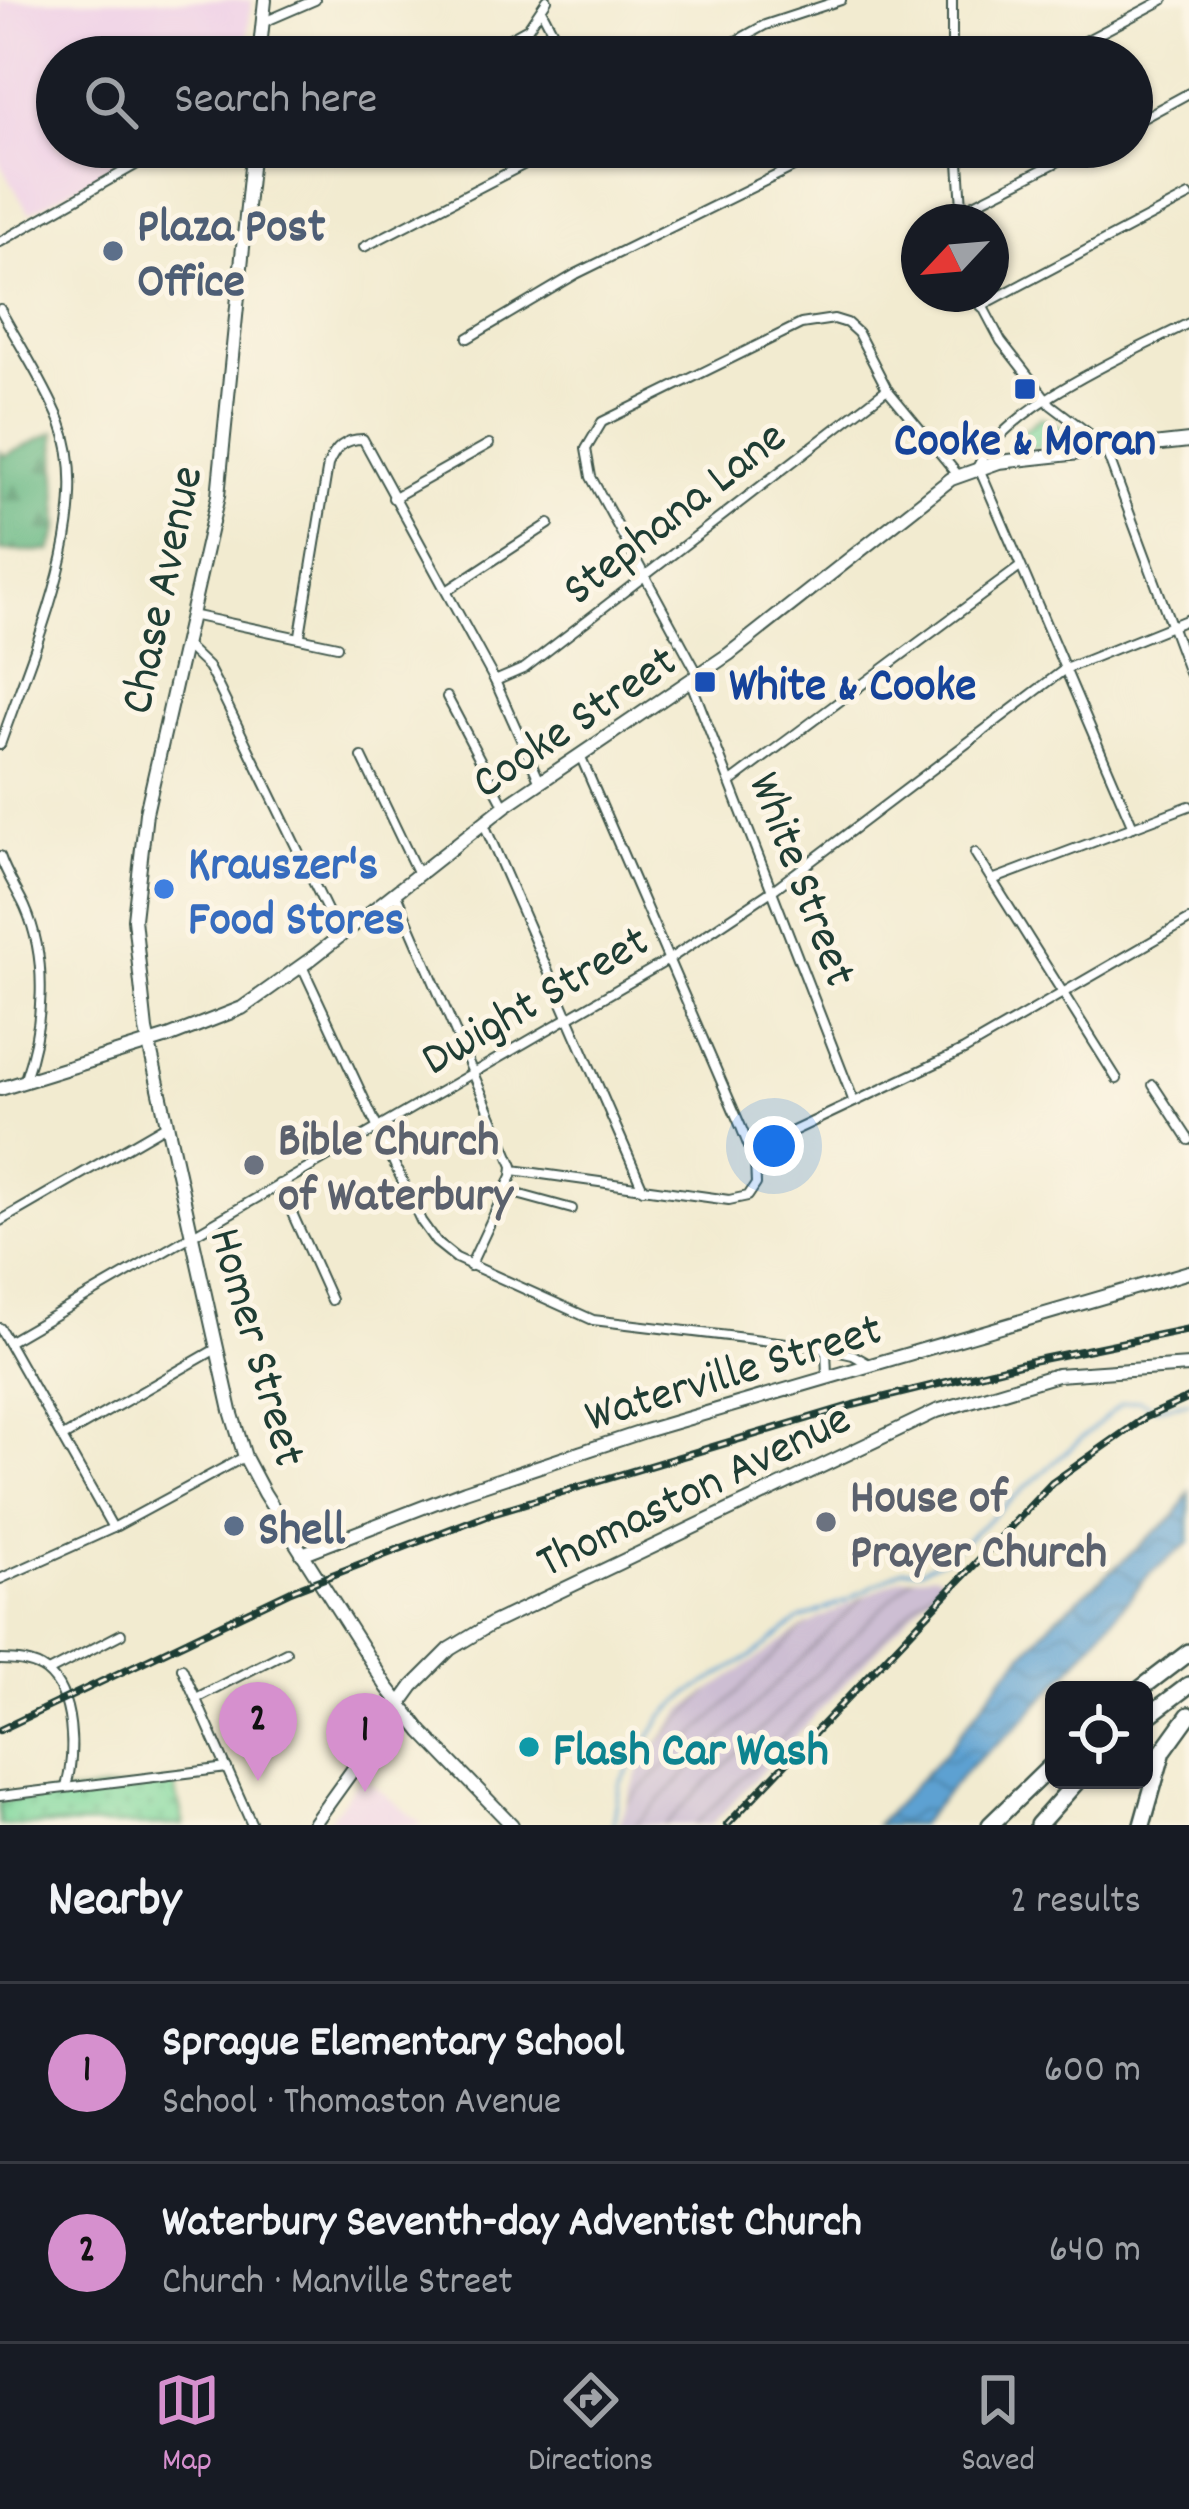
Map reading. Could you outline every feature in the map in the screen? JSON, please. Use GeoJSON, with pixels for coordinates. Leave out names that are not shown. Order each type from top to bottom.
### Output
{"type":"FeatureCollection","features":[{"type":"Feature","properties":{"kind":"highway"},"geometry":{"type":"LineString","coordinates":[[1151,1681],[1189,1652]]}},
{"type":"Feature","properties":{"kind":"highway"},"geometry":{"type":"LineString","coordinates":[[1153,1712],[1189,1685]]}},
{"type":"Feature","properties":{"kind":"highway"},"geometry":{"type":"LineString","coordinates":[[1142,1825],[1162,1751],[1189,1715]]}},
{"type":"Feature","properties":{"kind":"highway"},"geometry":{"type":"LineString","coordinates":[[990,1825],[1045,1774]]}},
{"type":"Feature","properties":{"kind":"highway"},"geometry":{"type":"LineString","coordinates":[[1002,1825],[1045,1776]]}},
{"type":"Feature","properties":{"kind":"highway"},"geometry":{"type":"LineString","coordinates":[[1038,1825],[1070,1789]]}},
{"type":"Feature","properties":{"kind":"main road"},"geometry":{"type":"LineString","coordinates":[[261,36],[265,0]]}},
{"type":"Feature","properties":{"kind":"main road","name":"Chase Avenue"},"geometry":{"type":"LineString","coordinates":[[149,1044],[135,950],[136,885],[146,813],[221,474],[251,168]]}},
{"type":"Feature","properties":{"kind":"main road","name":"Cooke Street"},"geometry":{"type":"LineString","coordinates":[[0,1089],[227,1016],[302,966],[505,806],[694,678],[958,475],[978,466],[1189,441]]}},
{"type":"Feature","properties":{"kind":"main road","name":"Homer Street"},"geometry":{"type":"LineString","coordinates":[[149,1044],[245,1456],[400,1706],[512,1825]]}},
{"type":"Feature","properties":{"kind":"main road","name":"Waterville Street"},"geometry":{"type":"LineString","coordinates":[[302,1554],[477,1486],[827,1376],[1189,1272]]}},
{"type":"Feature","properties":{"kind":"main road","name":"Thomaston Avenue"},"geometry":{"type":"LineString","coordinates":[[313,1825],[433,1665],[473,1634],[926,1416],[1057,1375],[1189,1366]]}},
{"type":"Feature","properties":{"kind":"street"},"geometry":{"type":"LineString","coordinates":[[262,23],[315,0]]}},
{"type":"Feature","properties":{"kind":"street"},"geometry":{"type":"LineString","coordinates":[[514,36],[528,28],[547,0]]}},
{"type":"Feature","properties":{"kind":"street"},"geometry":{"type":"LineString","coordinates":[[745,36],[841,0]]}},
{"type":"Feature","properties":{"kind":"street"},"geometry":{"type":"LineString","coordinates":[[952,0],[952,36]]}},
{"type":"Feature","properties":{"kind":"street"},"geometry":{"type":"LineString","coordinates":[[1094,36],[1163,0]]}},
{"type":"Feature","properties":{"kind":"street"},"geometry":{"type":"LineString","coordinates":[[542,11],[555,36]]}},
{"type":"Feature","properties":{"kind":"street"},"geometry":{"type":"LineString","coordinates":[[1153,113],[1189,93]]}},
{"type":"Feature","properties":{"kind":"street"},"geometry":{"type":"LineString","coordinates":[[0,242],[130,168]]}},
{"type":"Feature","properties":{"kind":"street"},"geometry":{"type":"LineString","coordinates":[[364,247],[516,168]]}},
{"type":"Feature","properties":{"kind":"street"},"geometry":{"type":"LineString","coordinates":[[468,338],[576,274],[791,168]]}},
{"type":"Feature","properties":{"kind":"street"},"geometry":{"type":"LineString","coordinates":[[959,168],[962,204]]}},
{"type":"Feature","properties":{"kind":"street"},"geometry":{"type":"LineString","coordinates":[[976,204],[1046,168]]}},
{"type":"Feature","properties":{"kind":"street"},"geometry":{"type":"LineString","coordinates":[[1009,291],[1189,196]]}},
{"type":"Feature","properties":{"kind":"street"},"geometry":{"type":"LineString","coordinates":[[0,309],[62,426],[72,495],[60,567],[0,745]]}},
{"type":"Feature","properties":{"kind":"street"},"geometry":{"type":"LineString","coordinates":[[984,312],[1005,348],[1046,398],[1107,450],[1189,673]]}},
{"type":"Feature","properties":{"kind":"street","name":"White Street"},"geometry":{"type":"LineString","coordinates":[[854,1102],[694,678],[647,575],[590,477],[586,448],[602,422],[818,319],[847,323],[858,333],[887,388],[958,475]]}},
{"type":"Feature","properties":{"kind":"street"},"geometry":{"type":"LineString","coordinates":[[1133,826],[978,466],[986,450],[1046,398],[1189,323]]}},
{"type":"Feature","properties":{"kind":"street","name":"Stephana Lane"},"geometry":{"type":"LineString","coordinates":[[495,681],[525,668],[887,388]]}},
{"type":"Feature","properties":{"kind":"street"},"geometry":{"type":"LineString","coordinates":[[300,635],[328,465],[334,450],[351,439],[363,439],[495,681],[540,782]]}},
{"type":"Feature","properties":{"kind":"street"},"geometry":{"type":"LineString","coordinates":[[393,497],[489,444]]}},
{"type":"Feature","properties":{"kind":"street"},"geometry":{"type":"LineString","coordinates":[[448,590],[549,524]]}},
{"type":"Feature","properties":{"kind":"street"},"geometry":{"type":"LineString","coordinates":[[730,782],[1020,567]]}},
{"type":"Feature","properties":{"kind":"street"},"geometry":{"type":"LineString","coordinates":[[191,615],[337,646]]}},
{"type":"Feature","properties":{"kind":"street","name":"Dwight Street"},"geometry":{"type":"LineString","coordinates":[[8,1342],[668,960],[773,890],[1065,669],[1189,619]]}},
{"type":"Feature","properties":{"kind":"street"},"geometry":{"type":"LineString","coordinates":[[184,644],[208,667],[340,937]]}},
{"type":"Feature","properties":{"kind":"street"},"geometry":{"type":"LineString","coordinates":[[447,697],[505,806]]}},
{"type":"Feature","properties":{"kind":"street"},"geometry":{"type":"LineString","coordinates":[[513,1170],[729,1200],[744,1198],[756,1184],[751,1151],[580,755]]}},
{"type":"Feature","properties":{"kind":"street"},"geometry":{"type":"LineString","coordinates":[[362,757],[418,874]]}},
{"type":"Feature","properties":{"kind":"street"},"geometry":{"type":"LineString","coordinates":[[992,880],[1189,806]]}},
{"type":"Feature","properties":{"kind":"street"},"geometry":{"type":"LineString","coordinates":[[484,822],[644,1190]]}},
{"type":"Feature","properties":{"kind":"street"},"geometry":{"type":"LineString","coordinates":[[975,853],[1118,1079]]}},
{"type":"Feature","properties":{"kind":"street"},"geometry":{"type":"LineString","coordinates":[[0,856],[36,936],[40,970],[34,1053],[24,1082]]}},
{"type":"Feature","properties":{"kind":"street"},"geometry":{"type":"LineString","coordinates":[[395,893],[513,1170],[470,1266]]}},
{"type":"Feature","properties":{"kind":"street"},"geometry":{"type":"LineString","coordinates":[[751,1151],[964,1050],[1189,920]]}},
{"type":"Feature","properties":{"kind":"street"},"geometry":{"type":"LineString","coordinates":[[302,966],[376,1129],[430,1235],[444,1250],[599,1322],[826,1349],[869,1364]]}},
{"type":"Feature","properties":{"kind":"street"},"geometry":{"type":"LineString","coordinates":[[1153,1085],[1189,1140]]}},
{"type":"Feature","properties":{"kind":"street"},"geometry":{"type":"LineString","coordinates":[[0,1221],[167,1124]]}},
{"type":"Feature","properties":{"kind":"street"},"geometry":{"type":"LineString","coordinates":[[279,1184],[331,1300]]}},
{"type":"Feature","properties":{"kind":"street"},"geometry":{"type":"LineString","coordinates":[[506,1190],[572,1209]]}},
{"type":"Feature","properties":{"kind":"street"},"geometry":{"type":"LineString","coordinates":[[0,1328],[113,1528]]}},
{"type":"Feature","properties":{"kind":"street"},"geometry":{"type":"LineString","coordinates":[[63,1437],[217,1348]]}},
{"type":"Feature","properties":{"kind":"street"},"geometry":{"type":"LineString","coordinates":[[826,1349],[827,1376]]}},
{"type":"Feature","properties":{"kind":"street"},"geometry":{"type":"LineString","coordinates":[[0,1579],[113,1528],[245,1456]]}},
{"type":"Feature","properties":{"kind":"street"},"geometry":{"type":"LineString","coordinates":[[48,1673],[122,1634]]}},
{"type":"Feature","properties":{"kind":"street"},"geometry":{"type":"LineString","coordinates":[[196,1698],[286,1652]]}},
{"type":"Feature","properties":{"kind":"street"},"geometry":{"type":"LineString","coordinates":[[0,1660],[30,1664],[48,1673],[58,1687],[72,1766],[66,1787]]}},
{"type":"Feature","properties":{"kind":"street"},"geometry":{"type":"LineString","coordinates":[[182,1668],[252,1825]]}},
{"type":"Feature","properties":{"kind":"street"},"geometry":{"type":"LineString","coordinates":[[0,1796],[227,1768]]}},
{"type":"Feature","properties":{"kind":"shaded area"},"geometry":{"type":"Polygon","coordinates":[[[0,0],[252,0],[248,36],[36,36],[36,168],[110,168],[29,213],[0,163],[0,0]]]}},
{"type":"Feature","properties":{"kind":"shaded area"},"geometry":{"type":"Polygon","coordinates":[[[933,1574],[945,1578],[711,1825],[619,1825],[641,1765],[684,1709],[806,1625],[902,1578],[933,1574]]]}},
{"type":"Feature","properties":{"kind":"shaded area"},"geometry":{"type":"Polygon","coordinates":[[[362,1776],[413,1817],[423,1825],[325,1825],[362,1776]]]}},
{"type":"Feature","properties":{"kind":"green space"},"geometry":{"type":"Polygon","coordinates":[[[1041,417],[1073,433],[1077,440],[1012,449],[1012,440],[1041,417]]]}},
{"type":"Feature","properties":{"kind":"green space"},"geometry":{"type":"Polygon","coordinates":[[[55,432],[59,527],[51,551],[0,551],[0,451],[4,456],[55,432]]]}},
{"type":"Feature","properties":{"kind":"green space"},"geometry":{"type":"Polygon","coordinates":[[[174,1783],[184,1825],[0,1825],[0,1801],[174,1783]]]}},
{"type":"Feature","properties":{"kind":"water"},"geometry":{"type":"Polygon","coordinates":[[[1189,1493],[1189,1543],[1150,1573],[1060,1681],[1045,1681],[1045,1697],[1015,1729],[969,1767],[919,1825],[876,1825],[946,1752],[1005,1674],[1055,1619],[1175,1516],[1189,1493]]]}},
{"type":"Feature","properties":{"kind":"waterway"},"geometry":{"type":"LineString","coordinates":[[613,1825],[620,1783],[662,1718],[688,1694],[752,1656],[800,1619],[904,1569],[922,1569],[946,1557],[1121,1404],[1139,1400],[1155,1408],[1189,1402]]}},
{"type":"Feature","properties":{"kind":"railway"},"geometry":{"type":"LineString","coordinates":[[0,1730],[291,1591],[492,1513],[853,1405],[1189,1329]]}},
{"type":"Feature","properties":{"kind":"railway"},"geometry":{"type":"LineString","coordinates":[[727,1825],[1052,1483],[1146,1417],[1189,1398]]}},
{"type":"Feature","properties":{"kind":"place","name":"Plaza Post Office"},"geometry":{"type":"Point","coordinates":[113,251]}},
{"type":"Feature","properties":{"kind":"place","name":"Cooke & Moran"},"geometry":{"type":"Point","coordinates":[1025,389]}},
{"type":"Feature","properties":{"kind":"place","name":"White & Cooke"},"geometry":{"type":"Point","coordinates":[705,682]}},
{"type":"Feature","properties":{"kind":"place","name":"Krauszer's Food Stores"},"geometry":{"type":"Point","coordinates":[164,889]}},
{"type":"Feature","properties":{"kind":"place","name":"Bible Church of Waterbury"},"geometry":{"type":"Point","coordinates":[254,1165]}},
{"type":"Feature","properties":{"kind":"place","name":"House of Prayer Church"},"geometry":{"type":"Point","coordinates":[826,1522]}},
{"type":"Feature","properties":{"kind":"place","name":"Shell"},"geometry":{"type":"Point","coordinates":[234,1526]}},
{"type":"Feature","properties":{"kind":"place","name":"Flash Car Wash"},"geometry":{"type":"Point","coordinates":[529,1747]}},
{"type":"Feature","properties":{"kind":"place","name":"Waterbury Seventh-day Adventist Church"},"geometry":{"type":"Point","coordinates":[258,1781]}},
{"type":"Feature","properties":{"kind":"place","name":"Sprague Elementary School"},"geometry":{"type":"Point","coordinates":[365,1792]}}]}
